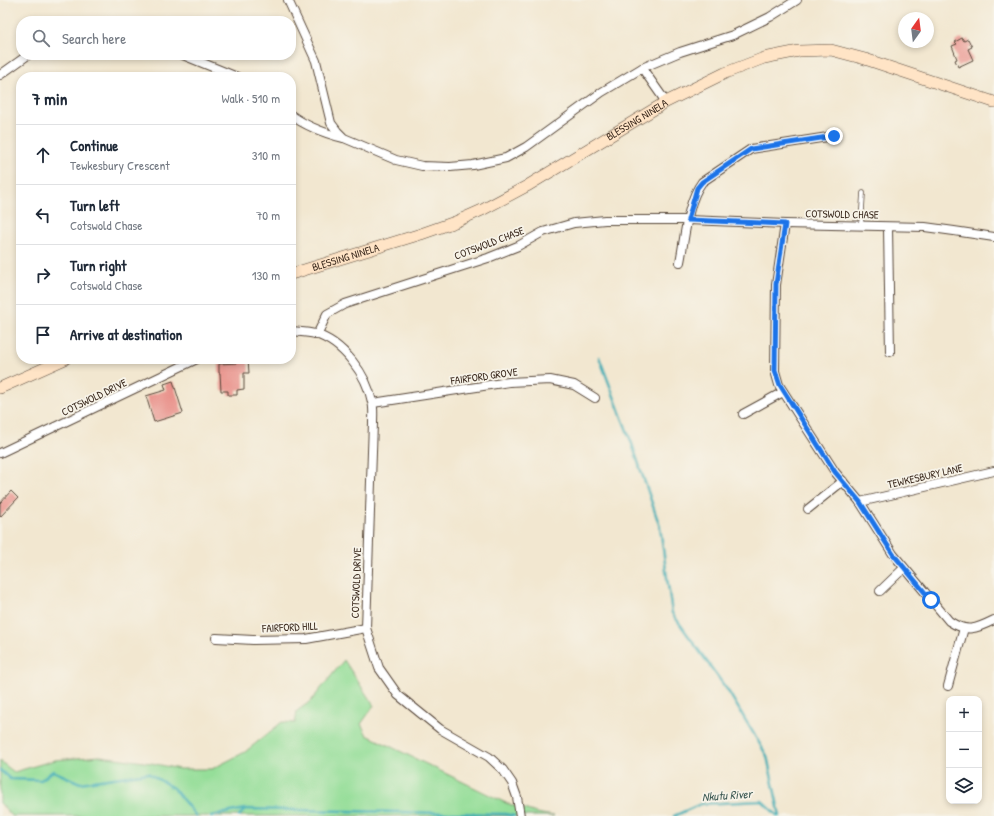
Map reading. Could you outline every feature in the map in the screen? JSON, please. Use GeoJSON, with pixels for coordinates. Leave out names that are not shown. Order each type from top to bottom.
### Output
{"type":"FeatureCollection","features":[{"type":"Feature","properties":{"kind":"street"},"geometry":{"type":"LineString","coordinates":[[288,0],[295,16]]}},
{"type":"Feature","properties":{"kind":"street"},"geometry":{"type":"LineString","coordinates":[[296,118],[306,125],[328,134],[344,138],[396,160],[422,166],[450,167],[473,165],[506,158],[526,147],[602,92],[642,68],[680,52],[733,35],[770,17],[796,0]]}},
{"type":"Feature","properties":{"kind":"street"},"geometry":{"type":"LineString","coordinates":[[296,17],[316,61],[331,123],[336,131],[344,138]]}},
{"type":"Feature","properties":{"kind":"street","name":"BLESSING NINELA"},"geometry":{"type":"LineString","coordinates":[[296,272],[421,234],[455,222],[482,210],[533,182],[666,102],[725,73],[764,58],[799,51],[831,50],[865,59],[994,102]]}},
{"type":"Feature","properties":{"kind":"street"},"geometry":{"type":"LineString","coordinates":[[0,75],[21,60]]}},
{"type":"Feature","properties":{"kind":"street"},"geometry":{"type":"LineString","coordinates":[[195,60],[225,72]]}},
{"type":"Feature","properties":{"kind":"street"},"geometry":{"type":"LineString","coordinates":[[642,68],[666,102]]}},
{"type":"Feature","properties":{"kind":"street"},"geometry":{"type":"LineString","coordinates":[[680,262],[688,220],[695,194],[702,182],[751,149],[834,136]]}},
{"type":"Feature","properties":{"kind":"street","name":"COTSWOLD CHASE"},"geometry":{"type":"LineString","coordinates":[[317,335],[327,314],[345,304],[488,258],[518,246],[542,232],[574,223],[605,220],[688,220],[925,227],[994,237]]}},
{"type":"Feature","properties":{"kind":"street"},"geometry":{"type":"LineString","coordinates":[[785,224],[776,284],[775,370],[783,392],[835,472],[860,502],[893,554],[949,621],[964,628],[978,628],[994,620]]}},
{"type":"Feature","properties":{"kind":"street"},"geometry":{"type":"LineString","coordinates":[[888,227],[890,352]]}},
{"type":"Feature","properties":{"kind":"street","name":"COTSWOLD DRIVE"},"geometry":{"type":"LineString","coordinates":[[296,332],[317,335],[330,341],[354,363],[368,388],[373,403],[366,628],[379,668],[398,695],[440,729],[489,757],[503,770],[512,783],[517,797],[520,816]]}},
{"type":"Feature","properties":{"kind":"street"},"geometry":{"type":"LineString","coordinates":[[0,388],[53,364]]}},
{"type":"Feature","properties":{"kind":"street","name":"COTSWOLD DRIVE"},"geometry":{"type":"LineString","coordinates":[[0,453],[187,364]]}},
{"type":"Feature","properties":{"kind":"street","name":"FAIRFORD GROVE"},"geometry":{"type":"LineString","coordinates":[[373,403],[509,382],[550,380],[574,385],[595,398]]}},
{"type":"Feature","properties":{"kind":"street"},"geometry":{"type":"LineString","coordinates":[[742,414],[783,392]]}},
{"type":"Feature","properties":{"kind":"street","name":"TEWKESBURY LANE"},"geometry":{"type":"LineString","coordinates":[[860,502],[994,471]]}},
{"type":"Feature","properties":{"kind":"street"},"geometry":{"type":"LineString","coordinates":[[808,509],[843,481]]}},
{"type":"Feature","properties":{"kind":"street"},"geometry":{"type":"LineString","coordinates":[[880,591],[904,568]]}},
{"type":"Feature","properties":{"kind":"street","name":"FAIRFORD HILL"},"geometry":{"type":"LineString","coordinates":[[216,638],[253,640],[306,639],[366,628]]}},
{"type":"Feature","properties":{"kind":"street"},"geometry":{"type":"LineString","coordinates":[[948,686],[964,628]]}},
{"type":"Feature","properties":{"kind":"lane"},"geometry":{"type":"LineString","coordinates":[[861,226],[863,193]]}},
{"type":"Feature","properties":{"kind":"green space"},"geometry":{"type":"Polygon","coordinates":[[[344,660],[374,706],[361,724],[367,735],[506,803],[536,813],[554,816],[12,816],[0,803],[0,761],[14,772],[55,760],[100,756],[151,763],[179,769],[212,769],[245,752],[282,722],[295,723],[297,711],[311,701],[344,660]]]}},
{"type":"Feature","properties":{"kind":"building"},"geometry":{"type":"Polygon","coordinates":[[[962,38],[964,41],[968,39],[972,47],[968,49],[973,60],[958,67],[955,60],[957,59],[952,46],[957,44],[955,42],[962,38]]]}},
{"type":"Feature","properties":{"kind":"building"},"geometry":{"type":"Polygon","coordinates":[[[219,364],[248,364],[249,373],[244,373],[244,389],[237,390],[237,395],[228,395],[228,391],[221,391],[219,364]]]}},
{"type":"Feature","properties":{"kind":"building"},"geometry":{"type":"Polygon","coordinates":[[[173,381],[183,413],[154,422],[146,396],[166,390],[164,384],[173,381]]]}},
{"type":"Feature","properties":{"kind":"building"},"geometry":{"type":"Polygon","coordinates":[[[11,491],[18,498],[0,517],[0,503],[11,491]]]}},
{"type":"Feature","properties":{"kind":"waterway"},"geometry":{"type":"LineString","coordinates":[[599,357],[632,444],[660,527],[672,613],[728,691],[767,756],[780,816]]}},
{"type":"Feature","properties":{"kind":"waterway"},"geometry":{"type":"LineString","coordinates":[[0,770],[10,779],[41,780],[53,771],[80,783],[148,773],[173,788],[196,816]]}},
{"type":"Feature","properties":{"kind":"waterway","name":"Nkutu River"},"geometry":{"type":"LineString","coordinates":[[674,816],[701,804],[762,801],[778,816]]}},
{"type":"Feature","properties":{"kind":"waterway"},"geometry":{"type":"LineString","coordinates":[[211,816],[245,809]]}},
{"type":"Feature","properties":{"kind":"waterway","name":"Nkutu River"},"geometry":{"type":"LineString","coordinates":[[239,816],[245,809],[505,814],[514,816]]}},
{"type":"Feature","properties":{"kind":"route"},"geometry":{"type":"LineString","coordinates":[[834,136],[751,149],[702,182],[697,188],[688,220],[785,224],[776,284],[775,370],[780,385],[784,394],[835,472],[860,502],[893,554],[931,600]]}}]}
